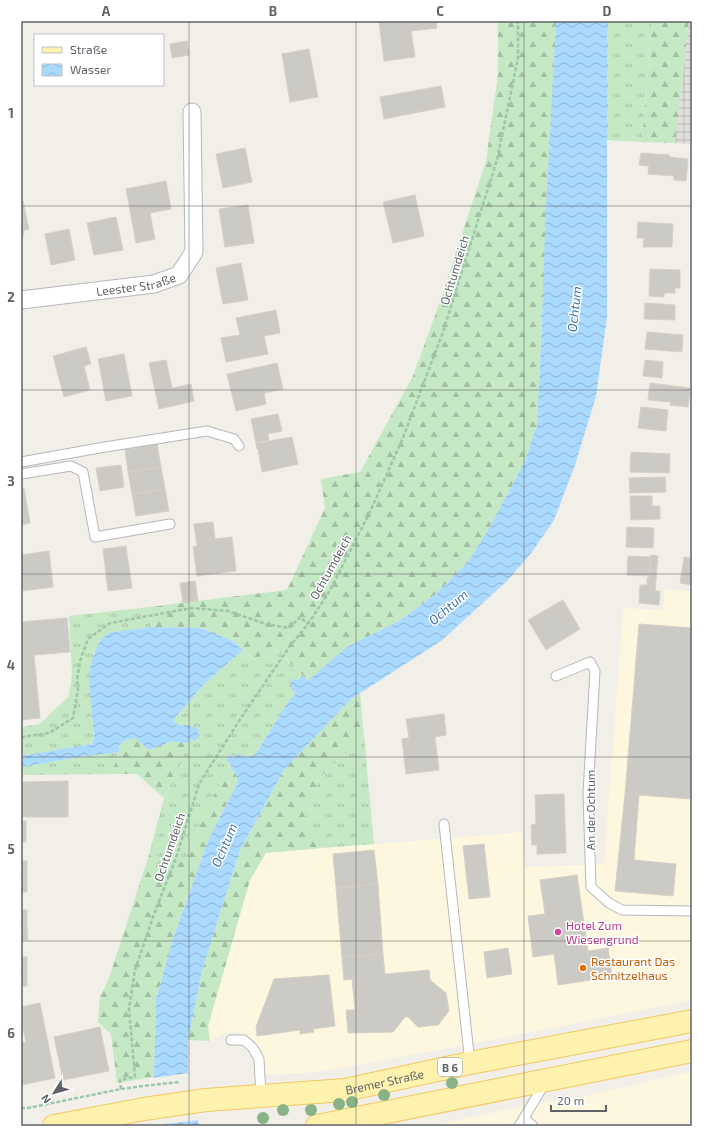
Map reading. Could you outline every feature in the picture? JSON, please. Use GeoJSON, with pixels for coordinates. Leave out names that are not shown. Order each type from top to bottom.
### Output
{"type":"FeatureCollection","features":[{"type":"Feature","properties":{"kind":"main road","name":"Bremer Straße"},"geometry":{"type":"LineString","coordinates":[[54,1126],[144,1109],[199,1101],[345,1090],[470,1063],[692,1021]]}},
{"type":"Feature","properties":{"kind":"main road"},"geometry":{"type":"LineString","coordinates":[[317,1126],[344,1123],[692,1051]]}},
{"type":"Feature","properties":{"kind":"street","name":"Leester Straße"},"geometry":{"type":"LineString","coordinates":[[21,300],[154,284],[179,275],[194,252],[192,112]]}},
{"type":"Feature","properties":{"kind":"lane"},"geometry":{"type":"LineString","coordinates":[[21,462],[105,447],[207,432],[234,439],[239,446]]}},
{"type":"Feature","properties":{"kind":"lane"},"geometry":{"type":"LineString","coordinates":[[21,474],[71,466],[83,472],[95,537],[170,524]]}},
{"type":"Feature","properties":{"kind":"lane","name":"An der Ochtum"},"geometry":{"type":"LineString","coordinates":[[556,676],[590,662],[595,671],[588,793],[591,887],[609,903],[622,910],[692,910]]}},
{"type":"Feature","properties":{"kind":"lane"},"geometry":{"type":"LineString","coordinates":[[444,824],[470,1063]]}},
{"type":"Feature","properties":{"kind":"lane"},"geometry":{"type":"LineString","coordinates":[[231,1040],[244,1040],[253,1048],[259,1059],[261,1096]]}},
{"type":"Feature","properties":{"kind":"lane"},"geometry":{"type":"LineString","coordinates":[[532,1126],[521,1122],[547,1080]]}},
{"type":"Feature","properties":{"kind":"path","name":"Ochtumdeich"},"geometry":{"type":"LineString","coordinates":[[121,1089],[120,1080],[135,1077],[129,1009],[136,970],[154,914],[176,858],[199,784],[241,718],[329,592],[368,514],[402,440],[443,332],[497,160],[518,58],[518,21]]}},
{"type":"Feature","properties":{"kind":"path"},"geometry":{"type":"LineString","coordinates":[[21,737],[49,733],[73,718],[78,690],[77,680],[80,660],[88,639],[110,623],[192,608],[228,611],[266,624],[290,628],[300,617],[308,624]]}},
{"type":"Feature","properties":{"kind":"path"},"geometry":{"type":"LineString","coordinates":[[21,1108],[28,1108],[121,1089],[185,1081]]}},
{"type":"Feature","properties":{"kind":"shaded area"},"geometry":{"type":"Polygon","coordinates":[[[689,21],[692,21],[692,144],[675,143],[689,21]]]}},
{"type":"Feature","properties":{"kind":"shaded area"},"geometry":{"type":"Polygon","coordinates":[[[665,589],[692,592],[692,1000],[476,1043],[319,1072],[266,1075],[263,1054],[253,1041],[238,1032],[224,1034],[210,1041],[208,1026],[250,880],[266,853],[522,832],[525,867],[604,864],[623,608],[663,610],[665,589]]]}},
{"type":"Feature","properties":{"kind":"shaded area"},"geometry":{"type":"Polygon","coordinates":[[[692,1071],[692,1126],[429,1126],[544,1102],[569,1100],[692,1071]]]}},
{"type":"Feature","properties":{"kind":"green space"},"geometry":{"type":"Polygon","coordinates":[[[498,21],[561,21],[556,22],[537,425],[525,462],[491,525],[468,562],[436,594],[399,621],[347,647],[307,682],[303,675],[274,647],[255,659],[233,641],[201,628],[151,627],[150,607],[287,590],[325,508],[321,479],[360,472],[413,376],[441,299],[486,161],[498,74],[498,21]]]}},
{"type":"Feature","properties":{"kind":"green space"},"geometry":{"type":"Polygon","coordinates":[[[607,21],[652,21],[642,142],[606,140],[607,21]]]}},
{"type":"Feature","properties":{"kind":"green space"},"geometry":{"type":"Polygon","coordinates":[[[652,21],[689,21],[675,143],[642,142],[652,21]]]}},
{"type":"Feature","properties":{"kind":"green space"},"geometry":{"type":"Polygon","coordinates":[[[150,607],[151,627],[129,630],[92,716],[94,737],[92,744],[21,756],[21,727],[40,724],[69,696],[72,674],[69,616],[150,607]]]}},
{"type":"Feature","properties":{"kind":"green space"},"geometry":{"type":"Polygon","coordinates":[[[273,647],[303,675],[293,686],[296,693],[290,699],[255,755],[242,758],[230,754],[226,760],[231,764],[204,813],[187,862],[149,855],[164,798],[191,739],[184,724],[178,725],[173,720],[206,682],[243,650],[255,659],[273,647]]]}},
{"type":"Feature","properties":{"kind":"green space"},"geometry":{"type":"Polygon","coordinates":[[[360,694],[364,735],[318,779],[306,821],[321,848],[266,853],[250,880],[208,1026],[210,1041],[188,1040],[202,971],[240,850],[284,770],[351,699],[360,694]]]}},
{"type":"Feature","properties":{"kind":"green space"},"geometry":{"type":"Polygon","coordinates":[[[364,735],[374,844],[321,848],[306,821],[318,779],[364,735]]]}},
{"type":"Feature","properties":{"kind":"green space"},"geometry":{"type":"Polygon","coordinates":[[[135,738],[149,750],[170,742],[188,743],[164,798],[137,774],[111,774],[120,752],[118,746],[126,740],[135,738]]]}},
{"type":"Feature","properties":{"kind":"green space"},"geometry":{"type":"Polygon","coordinates":[[[120,752],[111,774],[21,775],[21,767],[120,752]]]}},
{"type":"Feature","properties":{"kind":"green space"},"geometry":{"type":"Polygon","coordinates":[[[230,766],[236,774],[238,782],[209,838],[172,942],[156,999],[154,1077],[117,1083],[111,1034],[98,1022],[100,996],[108,981],[149,855],[187,862],[204,813],[230,766]]]}},
{"type":"Feature","properties":{"kind":"water","name":"Ochtum"},"geometry":{"type":"Polygon","coordinates":[[[607,21],[607,317],[596,396],[575,465],[554,520],[532,552],[508,580],[441,641],[351,699],[284,770],[240,850],[202,971],[188,1040],[188,1073],[199,1126],[150,1126],[154,1077],[156,999],[172,942],[209,838],[238,782],[236,774],[230,766],[231,764],[226,760],[230,754],[235,758],[238,754],[247,757],[255,755],[290,699],[296,693],[291,689],[293,686],[290,683],[293,678],[297,681],[303,675],[307,681],[347,647],[399,621],[436,594],[468,562],[491,525],[525,461],[537,425],[546,208],[556,22],[607,21]]]}},
{"type":"Feature","properties":{"kind":"water"},"geometry":{"type":"Polygon","coordinates":[[[151,627],[201,628],[233,641],[243,650],[206,682],[173,720],[178,725],[189,725],[199,730],[197,733],[200,735],[195,741],[191,739],[188,743],[170,742],[149,750],[135,738],[126,740],[118,746],[120,752],[21,767],[21,756],[92,744],[94,737],[89,679],[91,662],[99,643],[108,633],[151,627]]]}},
{"type":"Feature","properties":{"kind":"pier"},"geometry":{"type":"Polygon","coordinates":[[[190,1073],[200,1120],[148,1126],[152,1078],[190,1073]]]}},
{"type":"Feature","properties":{"kind":"building"},"geometry":{"type":"Polygon","coordinates":[[[379,21],[436,21],[437,28],[411,31],[415,57],[384,61],[379,21]]]}},
{"type":"Feature","properties":{"kind":"building"},"geometry":{"type":"Polygon","coordinates":[[[187,41],[189,55],[172,58],[170,44],[187,41]]]}},
{"type":"Feature","properties":{"kind":"building"},"geometry":{"type":"Polygon","coordinates":[[[309,49],[318,97],[290,102],[282,54],[309,49]]]}},
{"type":"Feature","properties":{"kind":"building"},"geometry":{"type":"Polygon","coordinates":[[[441,86],[445,107],[384,119],[380,97],[441,86]]]}},
{"type":"Feature","properties":{"kind":"building"},"geometry":{"type":"Polygon","coordinates":[[[245,148],[252,182],[223,188],[216,154],[245,148]]]}},
{"type":"Feature","properties":{"kind":"building"},"geometry":{"type":"Polygon","coordinates":[[[641,153],[669,155],[670,157],[688,159],[686,181],[674,180],[674,176],[648,174],[649,166],[639,165],[641,153]]]}},
{"type":"Feature","properties":{"kind":"building"},"geometry":{"type":"Polygon","coordinates":[[[166,181],[171,209],[150,213],[155,239],[136,243],[126,189],[166,181]]]}},
{"type":"Feature","properties":{"kind":"building"},"geometry":{"type":"Polygon","coordinates":[[[415,195],[424,236],[393,243],[383,202],[415,195]]]}},
{"type":"Feature","properties":{"kind":"building"},"geometry":{"type":"Polygon","coordinates":[[[21,201],[23,201],[29,229],[23,231],[24,236],[21,236],[21,201]]]}},
{"type":"Feature","properties":{"kind":"building"},"geometry":{"type":"Polygon","coordinates":[[[248,205],[254,243],[225,247],[219,209],[248,205]]]}},
{"type":"Feature","properties":{"kind":"building"},"geometry":{"type":"Polygon","coordinates":[[[116,217],[123,250],[94,255],[87,223],[116,217]]]}},
{"type":"Feature","properties":{"kind":"building"},"geometry":{"type":"Polygon","coordinates":[[[638,222],[673,224],[672,247],[643,247],[644,238],[637,238],[638,222]]]}},
{"type":"Feature","properties":{"kind":"building"},"geometry":{"type":"Polygon","coordinates":[[[69,229],[75,260],[51,265],[45,234],[69,229]]]}},
{"type":"Feature","properties":{"kind":"building"},"geometry":{"type":"Polygon","coordinates":[[[241,263],[248,300],[223,304],[216,268],[241,263]]]}},
{"type":"Feature","properties":{"kind":"building"},"geometry":{"type":"Polygon","coordinates":[[[650,269],[680,270],[680,288],[675,288],[675,293],[664,293],[664,297],[649,296],[650,269]]]}},
{"type":"Feature","properties":{"kind":"building"},"geometry":{"type":"Polygon","coordinates":[[[645,303],[675,305],[675,320],[644,319],[645,303]]]}},
{"type":"Feature","properties":{"kind":"building"},"geometry":{"type":"Polygon","coordinates":[[[276,310],[280,333],[264,336],[268,354],[226,362],[221,338],[240,335],[236,318],[276,310]]]}},
{"type":"Feature","properties":{"kind":"building"},"geometry":{"type":"Polygon","coordinates":[[[647,332],[683,335],[682,352],[645,349],[647,332]]]}},
{"type":"Feature","properties":{"kind":"building"},"geometry":{"type":"Polygon","coordinates":[[[86,347],[91,364],[84,366],[90,390],[64,397],[53,356],[86,347]]]}},
{"type":"Feature","properties":{"kind":"building"},"geometry":{"type":"Polygon","coordinates":[[[124,354],[132,396],[106,401],[98,359],[124,354]]]}},
{"type":"Feature","properties":{"kind":"building"},"geometry":{"type":"Polygon","coordinates":[[[166,360],[172,388],[191,384],[194,401],[159,409],[149,363],[166,360]]]}},
{"type":"Feature","properties":{"kind":"building"},"geometry":{"type":"Polygon","coordinates":[[[645,360],[663,362],[662,378],[643,376],[645,360]]]}},
{"type":"Feature","properties":{"kind":"building"},"geometry":{"type":"Polygon","coordinates":[[[277,363],[283,389],[264,393],[266,404],[236,411],[227,374],[277,363]]]}},
{"type":"Feature","properties":{"kind":"building"},"geometry":{"type":"Polygon","coordinates":[[[650,383],[690,388],[688,407],[670,405],[671,402],[648,400],[650,383]]]}},
{"type":"Feature","properties":{"kind":"building"},"geometry":{"type":"Polygon","coordinates":[[[641,407],[668,410],[666,431],[638,428],[641,407]]]}},
{"type":"Feature","properties":{"kind":"building"},"geometry":{"type":"Polygon","coordinates":[[[278,414],[282,431],[268,434],[269,440],[256,443],[251,419],[278,414]]]}},
{"type":"Feature","properties":{"kind":"building"},"geometry":{"type":"Polygon","coordinates":[[[292,437],[298,464],[262,472],[256,443],[292,437]]]}},
{"type":"Feature","properties":{"kind":"building"},"geometry":{"type":"Polygon","coordinates":[[[157,444],[161,467],[128,472],[125,450],[157,444]]]}},
{"type":"Feature","properties":{"kind":"building"},"geometry":{"type":"Polygon","coordinates":[[[631,452],[670,454],[669,473],[630,472],[631,452]]]}},
{"type":"Feature","properties":{"kind":"building"},"geometry":{"type":"Polygon","coordinates":[[[121,465],[124,487],[100,491],[96,468],[121,465]]]}},
{"type":"Feature","properties":{"kind":"building"},"geometry":{"type":"Polygon","coordinates":[[[161,467],[165,489],[132,494],[128,472],[161,467]]]}},
{"type":"Feature","properties":{"kind":"building"},"geometry":{"type":"Polygon","coordinates":[[[665,477],[666,492],[630,493],[629,478],[665,477]]]}},
{"type":"Feature","properties":{"kind":"building"},"geometry":{"type":"Polygon","coordinates":[[[21,488],[24,488],[30,523],[21,525],[21,488]]]}},
{"type":"Feature","properties":{"kind":"building"},"geometry":{"type":"Polygon","coordinates":[[[165,489],[169,511],[136,516],[132,494],[165,489]]]}},
{"type":"Feature","properties":{"kind":"building"},"geometry":{"type":"Polygon","coordinates":[[[630,496],[652,496],[652,506],[660,506],[660,519],[631,520],[630,496]]]}},
{"type":"Feature","properties":{"kind":"building"},"geometry":{"type":"Polygon","coordinates":[[[213,522],[215,539],[232,537],[236,571],[197,576],[193,547],[197,546],[194,524],[213,522]]]}},
{"type":"Feature","properties":{"kind":"building"},"geometry":{"type":"Polygon","coordinates":[[[627,527],[654,528],[653,548],[626,547],[627,527]]]}},
{"type":"Feature","properties":{"kind":"building"},"geometry":{"type":"Polygon","coordinates":[[[126,546],[132,588],[108,591],[103,549],[126,546]]]}},
{"type":"Feature","properties":{"kind":"building"},"geometry":{"type":"Polygon","coordinates":[[[49,551],[53,587],[21,591],[21,555],[49,551]]]}},
{"type":"Feature","properties":{"kind":"building"},"geometry":{"type":"Polygon","coordinates":[[[651,555],[658,556],[655,591],[660,591],[659,605],[639,603],[640,585],[647,585],[647,578],[649,578],[651,555]]]}},
{"type":"Feature","properties":{"kind":"building"},"geometry":{"type":"Polygon","coordinates":[[[628,556],[651,557],[649,576],[627,575],[628,556]]]}},
{"type":"Feature","properties":{"kind":"building"},"geometry":{"type":"Polygon","coordinates":[[[684,557],[692,558],[692,585],[680,583],[684,557]]]}},
{"type":"Feature","properties":{"kind":"building"},"geometry":{"type":"Polygon","coordinates":[[[195,581],[198,601],[183,603],[180,583],[195,581]]]}},
{"type":"Feature","properties":{"kind":"building"},"geometry":{"type":"Polygon","coordinates":[[[563,600],[580,629],[546,650],[528,620],[563,600]]]}},
{"type":"Feature","properties":{"kind":"building"},"geometry":{"type":"Polygon","coordinates":[[[67,618],[70,652],[34,655],[40,718],[21,720],[21,622],[67,618]]]}},
{"type":"Feature","properties":{"kind":"building"},"geometry":{"type":"Polygon","coordinates":[[[639,624],[692,628],[692,799],[625,794],[639,624]]]}},
{"type":"Feature","properties":{"kind":"building"},"geometry":{"type":"Polygon","coordinates":[[[444,714],[446,735],[435,737],[439,770],[406,774],[402,739],[409,738],[406,719],[444,714]]]}},
{"type":"Feature","properties":{"kind":"building"},"geometry":{"type":"Polygon","coordinates":[[[68,781],[68,817],[21,817],[21,782],[68,781]]]}},
{"type":"Feature","properties":{"kind":"building"},"geometry":{"type":"Polygon","coordinates":[[[564,794],[566,853],[537,854],[537,845],[532,845],[531,825],[536,824],[535,795],[564,794]]]}},
{"type":"Feature","properties":{"kind":"building"},"geometry":{"type":"Polygon","coordinates":[[[625,794],[639,795],[634,860],[676,864],[673,896],[615,891],[625,794]]]}},
{"type":"Feature","properties":{"kind":"building"},"geometry":{"type":"Polygon","coordinates":[[[21,821],[26,821],[26,842],[21,842],[21,821]]]}},
{"type":"Feature","properties":{"kind":"building"},"geometry":{"type":"Polygon","coordinates":[[[484,844],[490,897],[469,899],[463,846],[484,844]]]}},
{"type":"Feature","properties":{"kind":"building"},"geometry":{"type":"Polygon","coordinates":[[[374,850],[378,884],[336,888],[333,854],[374,850]]]}},
{"type":"Feature","properties":{"kind":"building"},"geometry":{"type":"Polygon","coordinates":[[[21,861],[27,861],[27,877],[21,877],[21,861]]]}},
{"type":"Feature","properties":{"kind":"building","name":"Hotel Zum Wiesengrund"},"geometry":{"type":"Polygon","coordinates":[[[577,875],[588,951],[608,948],[612,977],[558,985],[554,954],[533,957],[528,916],[545,914],[540,880],[577,875]]]}},
{"type":"Feature","properties":{"kind":"building"},"geometry":{"type":"Polygon","coordinates":[[[21,877],[27,877],[27,892],[21,892],[21,877]]]}},
{"type":"Feature","properties":{"kind":"building"},"geometry":{"type":"Polygon","coordinates":[[[378,884],[383,954],[342,957],[336,888],[378,884]]]}},
{"type":"Feature","properties":{"kind":"building"},"geometry":{"type":"Polygon","coordinates":[[[21,910],[27,910],[27,925],[21,925],[21,910]]]}},
{"type":"Feature","properties":{"kind":"building"},"geometry":{"type":"Polygon","coordinates":[[[21,925],[27,925],[28,940],[21,940],[21,925]]]}},
{"type":"Feature","properties":{"kind":"building"},"geometry":{"type":"Polygon","coordinates":[[[508,948],[512,974],[487,978],[484,952],[508,948]]]}},
{"type":"Feature","properties":{"kind":"building"},"geometry":{"type":"Polygon","coordinates":[[[383,954],[385,974],[429,970],[430,980],[446,993],[449,1011],[438,1025],[418,1027],[408,1017],[405,1017],[393,1032],[348,1033],[346,1010],[355,1010],[352,979],[344,980],[342,957],[383,954]]]}},
{"type":"Feature","properties":{"kind":"building"},"geometry":{"type":"Polygon","coordinates":[[[21,957],[27,957],[27,972],[21,972],[21,957]]]}},
{"type":"Feature","properties":{"kind":"building"},"geometry":{"type":"Polygon","coordinates":[[[21,972],[27,972],[27,986],[21,986],[21,972]]]}},
{"type":"Feature","properties":{"kind":"building"},"geometry":{"type":"Polygon","coordinates":[[[329,975],[335,1026],[313,1029],[314,1032],[300,1034],[300,1030],[257,1036],[256,1027],[274,979],[329,975]]]}},
{"type":"Feature","properties":{"kind":"building"},"geometry":{"type":"Polygon","coordinates":[[[40,1003],[55,1078],[21,1085],[21,1043],[26,1042],[21,1020],[21,1007],[40,1003]]]}},
{"type":"Feature","properties":{"kind":"building"},"geometry":{"type":"Polygon","coordinates":[[[100,1027],[109,1071],[63,1080],[54,1037],[100,1027]]]}},
{"type":"Feature","properties":{"kind":"place","name":"Hotel Zum Wiesengrund"},"geometry":{"type":"Point","coordinates":[558,932]}},
{"type":"Feature","properties":{"kind":"place","name":"Restaurant Das Schnitzelhaus"},"geometry":{"type":"Point","coordinates":[583,968]}}]}
